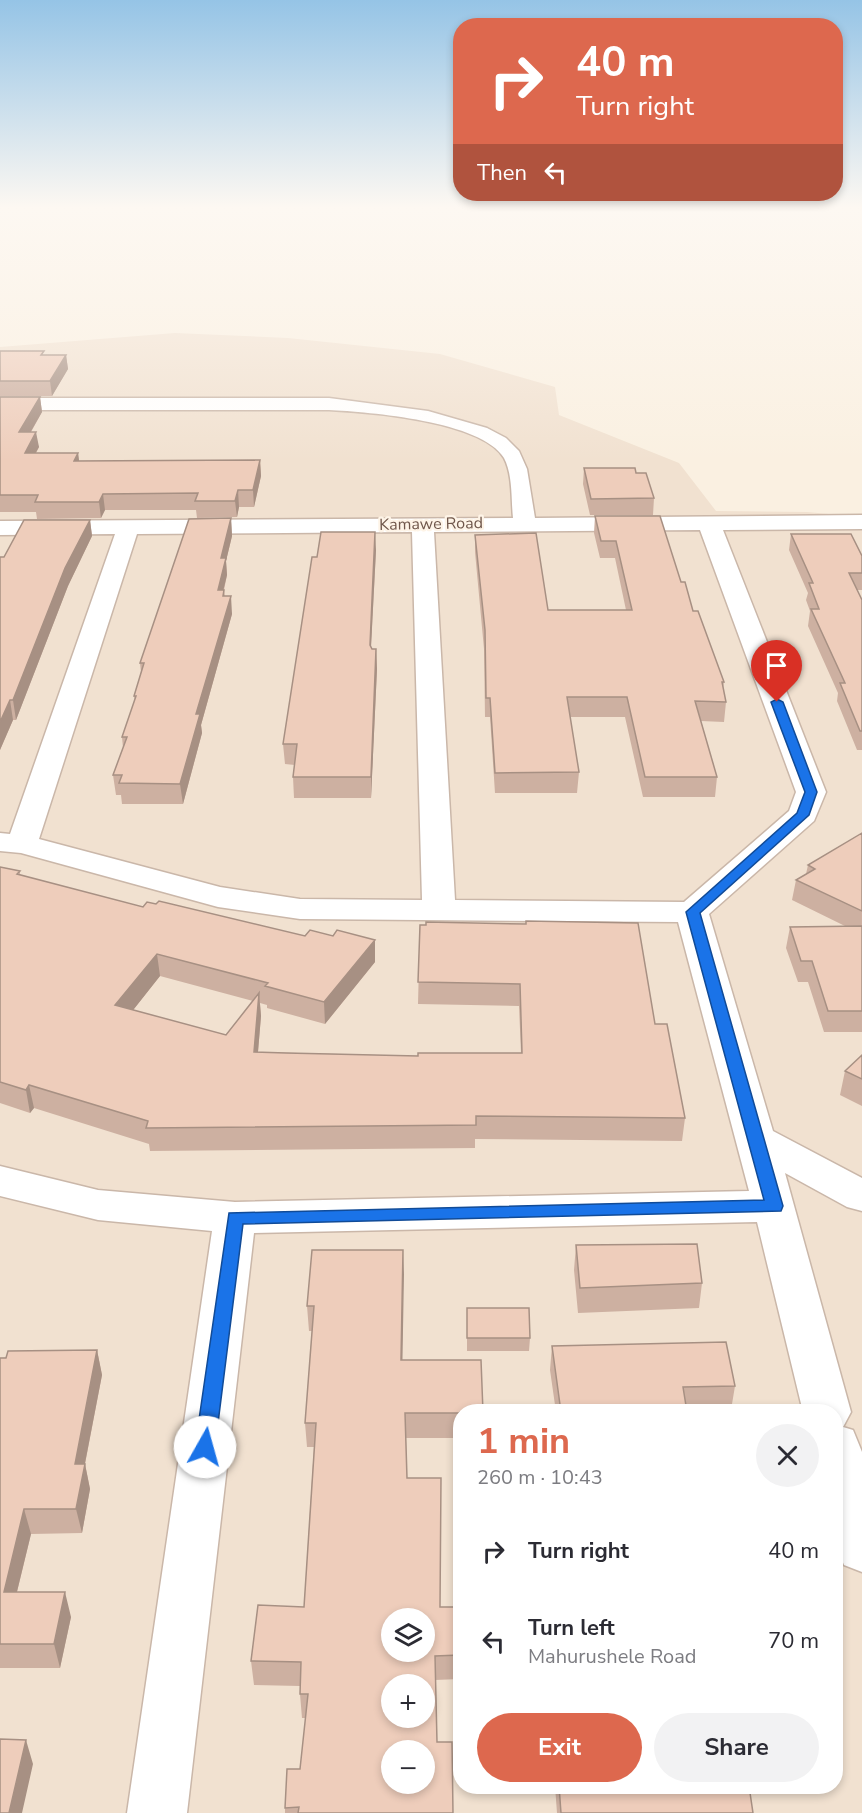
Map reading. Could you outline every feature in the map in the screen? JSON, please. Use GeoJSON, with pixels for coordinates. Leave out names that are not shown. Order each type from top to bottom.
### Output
{"type":"FeatureCollection","features":[{"type":"Feature","properties":{"kind":"street"},"geometry":{"type":"LineString","coordinates":[[0,404],[329,404],[373,406],[428,416],[502,442],[514,457],[525,523]]}},
{"type":"Feature","properties":{"kind":"street","name":"Kamawe Road"},"geometry":{"type":"LineString","coordinates":[[0,528],[862,522]]}},
{"type":"Feature","properties":{"kind":"street"},"geometry":{"type":"LineString","coordinates":[[128,527],[11,843],[218,897],[300,909],[692,912],[803,815],[811,792],[709,523]]}},
{"type":"Feature","properties":{"kind":"street"},"geometry":{"type":"LineString","coordinates":[[423,525],[439,910]]}},
{"type":"Feature","properties":{"kind":"street"},"geometry":{"type":"LineString","coordinates":[[692,912],[774,1206],[825,1404]]}},
{"type":"Feature","properties":{"kind":"street"},"geometry":{"type":"LineString","coordinates":[[755,1139],[862,1196]]}},
{"type":"Feature","properties":{"kind":"street"},"geometry":{"type":"LineString","coordinates":[[0,1181],[98,1205],[235,1218],[774,1206]]}},
{"type":"Feature","properties":{"kind":"street"},"geometry":{"type":"LineString","coordinates":[[157,1813],[235,1218]]}},
{"type":"Feature","properties":{"kind":"street"},"geometry":{"type":"LineString","coordinates":[[843,1473],[862,1548]]}},
{"type":"Feature","properties":{"kind":"shaded area"},"geometry":{"type":"Polygon","coordinates":[[[175,333],[288,338],[440,354],[555,387],[559,415],[679,463],[716,511],[807,512],[862,517],[862,1813],[0,1813],[0,347],[175,333]]]}},
{"type":"Feature","properties":{"kind":"building"},"geometry":{"type":"Polygon","coordinates":[[[0,351],[44,351],[41,355],[66,355],[50,381],[0,381],[0,351]]]}},
{"type":"Feature","properties":{"kind":"building"},"geometry":{"type":"Polygon","coordinates":[[[0,397],[40,397],[19,432],[36,432],[25,453],[78,453],[74,461],[260,460],[253,490],[238,490],[235,501],[195,501],[198,493],[103,494],[99,502],[35,502],[38,495],[0,495],[0,397]]]}},
{"type":"Feature","properties":{"kind":"building"},"geometry":{"type":"Polygon","coordinates":[[[584,468],[635,468],[636,473],[646,473],[654,498],[591,499],[584,468]]]}},
{"type":"Feature","properties":{"kind":"building"},"geometry":{"type":"Polygon","coordinates":[[[595,516],[660,516],[681,582],[685,582],[693,611],[698,611],[724,682],[722,682],[726,702],[695,701],[717,777],[645,777],[627,697],[567,697],[579,772],[495,773],[490,698],[486,698],[485,630],[475,535],[536,533],[548,610],[632,610],[616,541],[601,541],[595,516]]]}},
{"type":"Feature","properties":{"kind":"building"},"geometry":{"type":"Polygon","coordinates":[[[231,518],[221,558],[226,558],[218,590],[224,590],[223,596],[231,596],[196,714],[200,714],[180,784],[119,783],[122,775],[113,775],[127,737],[122,737],[144,663],[140,663],[189,519],[231,518]]]}},
{"type":"Feature","properties":{"kind":"building"},"geometry":{"type":"Polygon","coordinates":[[[24,520],[90,520],[65,568],[13,700],[10,700],[0,722],[0,557],[4,557],[24,520]]]}},
{"type":"Feature","properties":{"kind":"building"},"geometry":{"type":"Polygon","coordinates":[[[321,532],[375,532],[370,645],[372,649],[376,649],[371,777],[293,777],[297,744],[283,744],[312,557],[317,557],[321,532]]]}},
{"type":"Feature","properties":{"kind":"building"},"geometry":{"type":"Polygon","coordinates":[[[791,534],[851,534],[862,556],[862,573],[849,573],[862,600],[862,731],[860,731],[840,683],[845,683],[811,609],[819,609],[809,583],[813,583],[791,534]]]}},
{"type":"Feature","properties":{"kind":"building"},"geometry":{"type":"Polygon","coordinates":[[[862,833],[862,911],[796,880],[815,869],[808,865],[862,833]]]}},
{"type":"Feature","properties":{"kind":"building"},"geometry":{"type":"Polygon","coordinates":[[[0,867],[20,871],[17,874],[143,907],[147,902],[156,904],[159,901],[305,936],[310,930],[333,936],[337,930],[375,940],[324,1002],[265,986],[268,983],[157,954],[115,1005],[226,1035],[259,993],[254,1052],[418,1056],[418,1053],[522,1053],[520,984],[418,982],[420,925],[426,925],[426,922],[526,924],[526,921],[638,923],[655,1024],[667,1024],[685,1118],[476,1116],[476,1125],[146,1128],[148,1121],[29,1085],[26,1090],[0,1082],[0,867]]]}},
{"type":"Feature","properties":{"kind":"building"},"geometry":{"type":"Polygon","coordinates":[[[862,926],[862,1011],[828,1011],[812,961],[801,961],[790,927],[862,926]]]}},
{"type":"Feature","properties":{"kind":"building"},"geometry":{"type":"Polygon","coordinates":[[[862,1055],[862,1079],[845,1071],[862,1055]]]}},
{"type":"Feature","properties":{"kind":"building"},"geometry":{"type":"Polygon","coordinates":[[[697,1244],[702,1283],[580,1288],[576,1245],[697,1244]]]}},
{"type":"Feature","properties":{"kind":"building"},"geometry":{"type":"Polygon","coordinates":[[[312,1250],[403,1250],[401,1360],[481,1360],[483,1404],[453,1404],[453,1413],[405,1413],[407,1478],[441,1478],[440,1607],[453,1607],[453,1655],[435,1656],[437,1742],[452,1742],[453,1813],[298,1813],[299,1807],[285,1808],[287,1769],[300,1769],[308,1694],[300,1694],[301,1662],[251,1661],[258,1605],[304,1607],[316,1423],[305,1423],[314,1306],[307,1306],[312,1250]]]}},
{"type":"Feature","properties":{"kind":"building"},"geometry":{"type":"Polygon","coordinates":[[[467,1308],[529,1308],[530,1338],[467,1338],[467,1308]]]}},
{"type":"Feature","properties":{"kind":"building"},"geometry":{"type":"Polygon","coordinates":[[[726,1342],[735,1386],[683,1387],[686,1404],[560,1404],[552,1346],[726,1342]]]}},
{"type":"Feature","properties":{"kind":"building"},"geometry":{"type":"Polygon","coordinates":[[[97,1350],[75,1464],[85,1464],[76,1509],[24,1509],[4,1592],[65,1592],[54,1644],[0,1644],[0,1358],[6,1358],[8,1351],[97,1350]]]}},
{"type":"Feature","properties":{"kind":"building"},"geometry":{"type":"Polygon","coordinates":[[[0,1739],[26,1740],[9,1813],[0,1813],[0,1739]]]}},
{"type":"Feature","properties":{"kind":"building"},"geometry":{"type":"Polygon","coordinates":[[[560,1794],[750,1794],[753,1813],[561,1813],[560,1794]]]}},
{"type":"Feature","properties":{"kind":"route"},"geometry":{"type":"LineString","coordinates":[[205,1447],[235,1218],[774,1206],[692,912],[803,815],[811,792],[777,702]]}}]}
